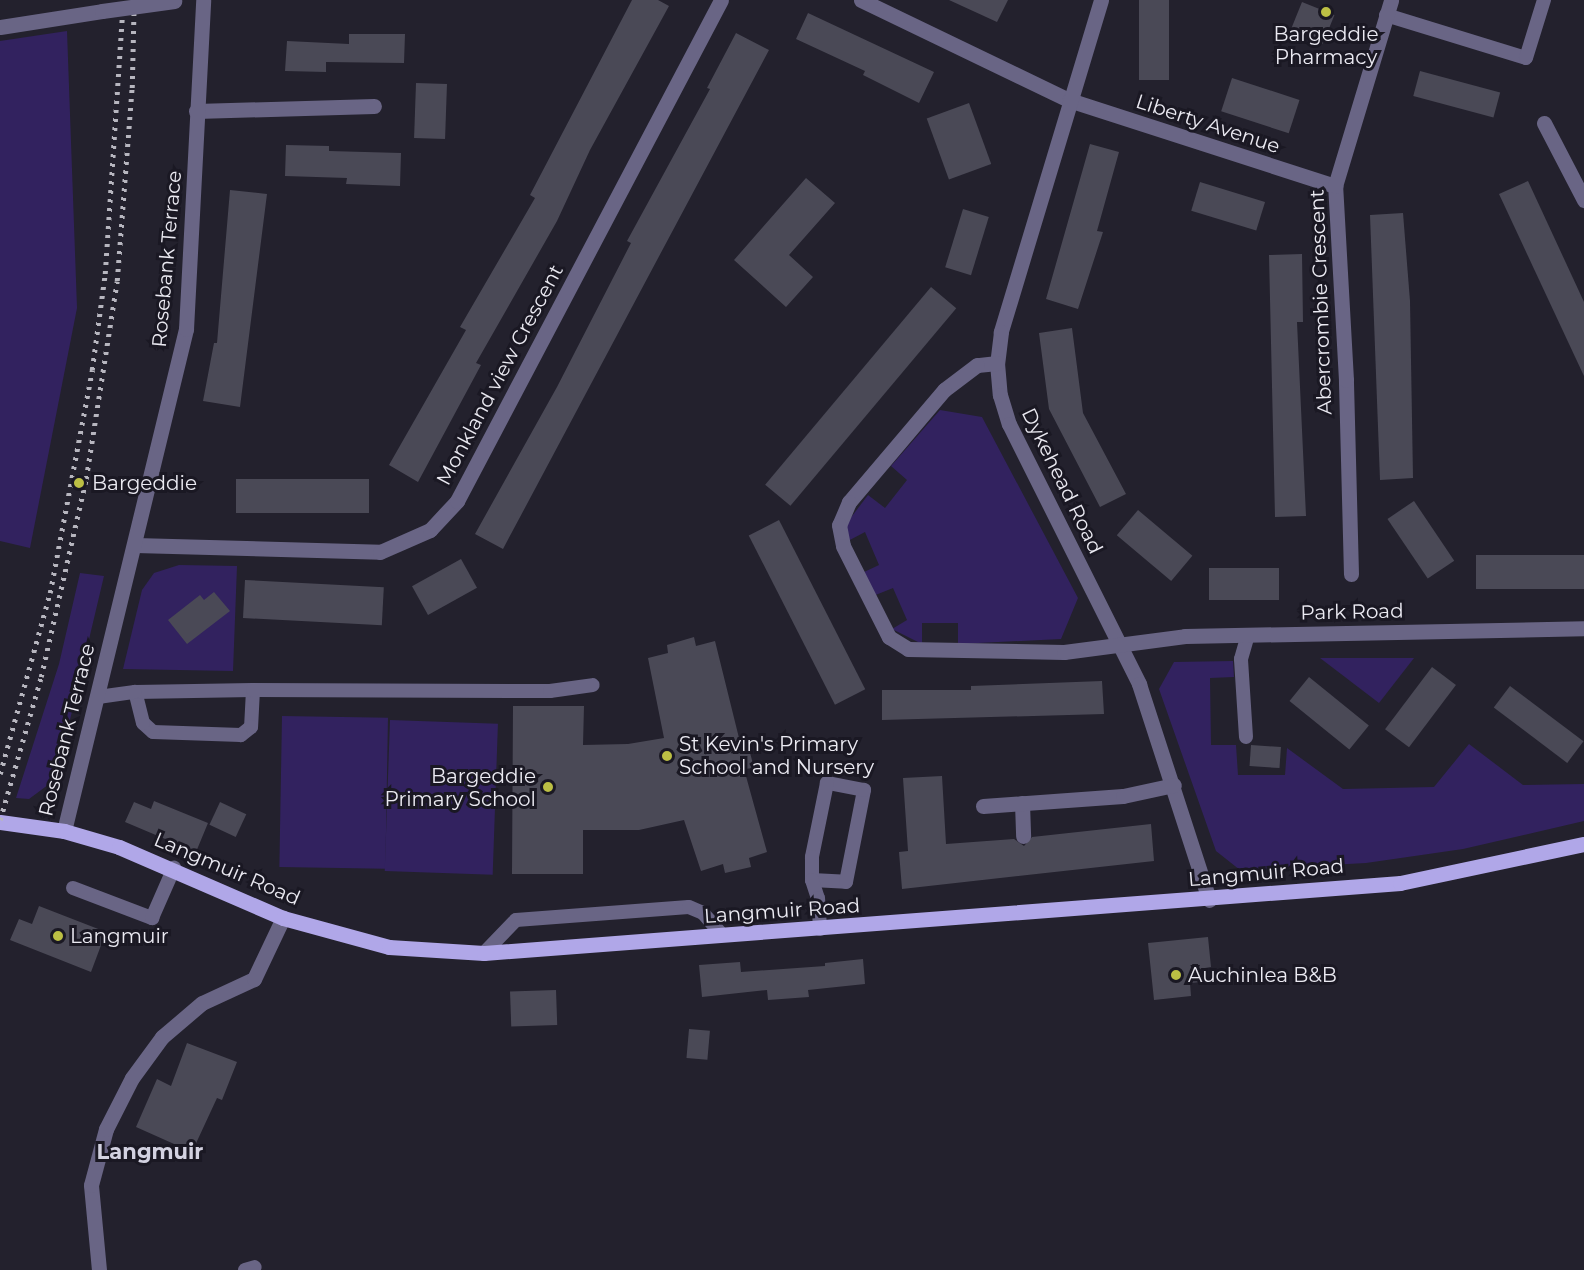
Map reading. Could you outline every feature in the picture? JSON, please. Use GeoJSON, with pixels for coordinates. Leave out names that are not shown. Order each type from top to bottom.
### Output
{"type":"FeatureCollection","features":[{"type":"Feature","properties":{"kind":"main road","name":"Langmuir Road"},"geometry":{"type":"LineString","coordinates":[[0,822],[35,825],[64,831],[174,868],[283,918],[389,947],[484,954],[1209,900],[1400,883],[1584,844]]}},
{"type":"Feature","properties":{"kind":"street"},"geometry":{"type":"LineString","coordinates":[[0,27],[176,0]]}},
{"type":"Feature","properties":{"kind":"street","name":"Rosebank Terrace"},"geometry":{"type":"LineString","coordinates":[[64,831],[186,329],[203,0]]}},
{"type":"Feature","properties":{"kind":"street","name":"Monkland view Crescent"},"geometry":{"type":"LineString","coordinates":[[135,545],[380,552],[430,530],[457,501],[721,0]]}},
{"type":"Feature","properties":{"kind":"street","name":"Liberty Avenue"},"geometry":{"type":"LineString","coordinates":[[861,0],[1069,100],[1335,186]]}},
{"type":"Feature","properties":{"kind":"street","name":"Dykehead Road"},"geometry":{"type":"LineString","coordinates":[[1101,0],[1001,332],[998,363],[1000,395],[1010,424],[1120,642],[1174,785],[1209,900]]}},
{"type":"Feature","properties":{"kind":"street","name":"Abercrombie Crescent"},"geometry":{"type":"LineString","coordinates":[[1351,574],[1347,380],[1335,186],[1389,7]]}},
{"type":"Feature","properties":{"kind":"street"},"geometry":{"type":"LineString","coordinates":[[196,111],[374,106]]}},
{"type":"Feature","properties":{"kind":"street"},"geometry":{"type":"LineString","coordinates":[[1544,123],[1584,200]]}},
{"type":"Feature","properties":{"kind":"street","name":"Park Road"},"geometry":{"type":"LineString","coordinates":[[998,363],[977,365],[944,390],[849,502],[839,525],[843,546],[889,637],[908,649],[1064,652],[1120,642],[1248,635],[1584,628]]}},
{"type":"Feature","properties":{"kind":"street"},"geometry":{"type":"LineString","coordinates":[[983,806],[1123,796],[1174,785]]}},
{"type":"Feature","properties":{"kind":"street"},"geometry":{"type":"LineString","coordinates":[[1022,803],[1023,836]]}},
{"type":"Feature","properties":{"kind":"street"},"geometry":{"type":"LineString","coordinates":[[99,1270],[91,1185],[106,1129],[132,1078],[162,1037],[202,1003],[254,980],[283,918]]}},
{"type":"Feature","properties":{"kind":"lane"},"geometry":{"type":"LineString","coordinates":[[1389,7],[1526,58],[1544,0]]}},
{"type":"Feature","properties":{"kind":"lane"},"geometry":{"type":"LineString","coordinates":[[1246,737],[1241,659],[1248,635]]}},
{"type":"Feature","properties":{"kind":"lane"},"geometry":{"type":"LineString","coordinates":[[98,697],[135,692],[253,690],[550,691],[592,685]]}},
{"type":"Feature","properties":{"kind":"lane"},"geometry":{"type":"LineString","coordinates":[[135,692],[143,723],[153,732],[241,735],[251,727],[253,690]]}},
{"type":"Feature","properties":{"kind":"lane"},"geometry":{"type":"LineString","coordinates":[[812,880],[846,882],[864,790],[827,783],[812,857],[812,880],[820,929]]}},
{"type":"Feature","properties":{"kind":"lane"},"geometry":{"type":"LineString","coordinates":[[73,888],[152,918],[174,868]]}},
{"type":"Feature","properties":{"kind":"lane"},"geometry":{"type":"LineString","coordinates":[[484,954],[516,920],[528,919],[689,907],[703,913],[722,935]]}},
{"type":"Feature","properties":{"kind":"shaded area"},"geometry":{"type":"Polygon","coordinates":[[[67,31],[77,308],[30,548],[0,541],[0,41],[67,31]]]}},
{"type":"Feature","properties":{"kind":"shaded area"},"geometry":{"type":"Polygon","coordinates":[[[940,410],[982,417],[1078,598],[1061,639],[958,644],[958,623],[922,623],[922,644],[892,629],[907,620],[893,588],[873,596],[862,573],[879,565],[865,532],[846,542],[843,528],[868,495],[885,508],[907,480],[891,466],[940,410]]]}},
{"type":"Feature","properties":{"kind":"shaded area"},"geometry":{"type":"Polygon","coordinates":[[[179,565],[237,566],[233,671],[123,669],[142,590],[154,573],[179,565]]]}},
{"type":"Feature","properties":{"kind":"shaded area"},"geometry":{"type":"Polygon","coordinates":[[[80,573],[104,576],[56,779],[29,799],[16,798],[59,664],[80,573]]]}},
{"type":"Feature","properties":{"kind":"shaded area"},"geometry":{"type":"Polygon","coordinates":[[[1320,658],[1414,658],[1379,703],[1320,658]]]}},
{"type":"Feature","properties":{"kind":"shaded area"},"geometry":{"type":"Polygon","coordinates":[[[1233,661],[1234,677],[1210,678],[1211,745],[1236,745],[1238,775],[1285,775],[1287,748],[1343,789],[1434,787],[1469,744],[1523,785],[1584,784],[1584,821],[1463,849],[1366,863],[1240,870],[1216,851],[1159,689],[1174,662],[1233,661]]]}},
{"type":"Feature","properties":{"kind":"shaded area"},"geometry":{"type":"Polygon","coordinates":[[[282,716],[388,718],[385,869],[279,867],[282,716]]]}},
{"type":"Feature","properties":{"kind":"shaded area"},"geometry":{"type":"Polygon","coordinates":[[[390,720],[498,724],[493,875],[385,871],[390,720]]]}},
{"type":"Feature","properties":{"kind":"building"},"geometry":{"type":"Polygon","coordinates":[[[632,0],[658,0],[669,6],[590,150],[557,221],[476,363],[481,365],[418,482],[389,465],[466,330],[460,327],[535,198],[530,195],[632,0]]]}},
{"type":"Feature","properties":{"kind":"building"},"geometry":{"type":"Polygon","coordinates":[[[949,0],[1008,0],[997,22],[949,0]]]}},
{"type":"Feature","properties":{"kind":"building"},"geometry":{"type":"Polygon","coordinates":[[[1139,0],[1169,0],[1169,80],[1139,80],[1139,0]]]}},
{"type":"Feature","properties":{"kind":"building"},"geometry":{"type":"Polygon","coordinates":[[[1302,2],[1334,15],[1323,44],[1290,31],[1302,2]]]}},
{"type":"Feature","properties":{"kind":"building"},"geometry":{"type":"Polygon","coordinates":[[[808,13],[934,72],[919,103],[863,75],[865,71],[796,39],[808,13]]]}},
{"type":"Feature","properties":{"kind":"building"},"geometry":{"type":"Polygon","coordinates":[[[736,33],[769,50],[503,549],[475,534],[557,387],[631,243],[627,241],[710,89],[707,88],[736,33]]]}},
{"type":"Feature","properties":{"kind":"building"},"geometry":{"type":"Polygon","coordinates":[[[349,34],[405,34],[404,63],[326,62],[326,72],[285,71],[287,41],[349,44],[349,34]]]}},
{"type":"Feature","properties":{"kind":"building"},"geometry":{"type":"Polygon","coordinates":[[[1420,71],[1500,92],[1493,118],[1413,96],[1420,71]]]}},
{"type":"Feature","properties":{"kind":"building"},"geometry":{"type":"Polygon","coordinates":[[[1232,78],[1300,100],[1289,133],[1221,111],[1232,78]]]}},
{"type":"Feature","properties":{"kind":"building"},"geometry":{"type":"Polygon","coordinates":[[[416,83],[447,84],[445,139],[414,138],[416,83]]]}},
{"type":"Feature","properties":{"kind":"building"},"geometry":{"type":"Polygon","coordinates":[[[969,103],[991,164],[949,179],[927,118],[969,103]]]}},
{"type":"Feature","properties":{"kind":"building"},"geometry":{"type":"Polygon","coordinates":[[[1090,144],[1119,152],[1097,231],[1103,232],[1078,309],[1046,299],[1090,144]]]}},
{"type":"Feature","properties":{"kind":"building"},"geometry":{"type":"Polygon","coordinates":[[[286,145],[329,146],[329,151],[401,153],[400,186],[346,184],[347,178],[285,176],[286,145]]]}},
{"type":"Feature","properties":{"kind":"building"},"geometry":{"type":"Polygon","coordinates":[[[806,178],[835,203],[789,255],[813,277],[786,307],[734,260],[806,178]]]}},
{"type":"Feature","properties":{"kind":"building"},"geometry":{"type":"Polygon","coordinates":[[[1528,181],[1584,302],[1584,376],[1499,194],[1528,181]]]}},
{"type":"Feature","properties":{"kind":"building"},"geometry":{"type":"Polygon","coordinates":[[[1200,182],[1265,202],[1256,231],[1191,211],[1200,182]]]}},
{"type":"Feature","properties":{"kind":"building"},"geometry":{"type":"Polygon","coordinates":[[[230,190],[267,194],[240,407],[203,401],[214,343],[217,343],[230,190]]]}},
{"type":"Feature","properties":{"kind":"building"},"geometry":{"type":"Polygon","coordinates":[[[963,209],[989,217],[971,275],[945,267],[963,209]]]}},
{"type":"Feature","properties":{"kind":"building"},"geometry":{"type":"Polygon","coordinates":[[[1403,213],[1410,301],[1413,478],[1380,480],[1370,215],[1403,213]]]}},
{"type":"Feature","properties":{"kind":"building"},"geometry":{"type":"Polygon","coordinates":[[[1302,254],[1303,322],[1297,322],[1306,516],[1275,517],[1269,255],[1302,254]]]}},
{"type":"Feature","properties":{"kind":"building"},"geometry":{"type":"Polygon","coordinates":[[[931,287],[956,308],[790,506],[765,485],[931,287]]]}},
{"type":"Feature","properties":{"kind":"building"},"geometry":{"type":"Polygon","coordinates":[[[1072,328],[1083,413],[1126,494],[1100,507],[1049,409],[1039,333],[1072,328]]]}},
{"type":"Feature","properties":{"kind":"building"},"geometry":{"type":"Polygon","coordinates":[[[236,479],[369,479],[369,513],[236,513],[236,479]]]}},
{"type":"Feature","properties":{"kind":"building"},"geometry":{"type":"Polygon","coordinates":[[[1414,501],[1454,561],[1428,579],[1387,519],[1414,501]]]}},
{"type":"Feature","properties":{"kind":"building"},"geometry":{"type":"Polygon","coordinates":[[[1138,510],[1192,556],[1171,581],[1117,535],[1138,510]]]}},
{"type":"Feature","properties":{"kind":"building"},"geometry":{"type":"Polygon","coordinates":[[[779,520],[865,689],[835,705],[749,535],[779,520]]]}},
{"type":"Feature","properties":{"kind":"building"},"geometry":{"type":"Polygon","coordinates":[[[1476,555],[1584,555],[1584,589],[1476,589],[1476,555]]]}},
{"type":"Feature","properties":{"kind":"building"},"geometry":{"type":"Polygon","coordinates":[[[461,559],[477,588],[428,615],[412,586],[461,559]]]}},
{"type":"Feature","properties":{"kind":"building"},"geometry":{"type":"Polygon","coordinates":[[[1209,568],[1279,568],[1279,600],[1209,600],[1209,568]]]}},
{"type":"Feature","properties":{"kind":"building"},"geometry":{"type":"Polygon","coordinates":[[[245,580],[384,587],[382,625],[243,618],[245,580]]]}},
{"type":"Feature","properties":{"kind":"building"},"geometry":{"type":"Polygon","coordinates":[[[214,592],[230,611],[187,644],[168,620],[200,595],[204,600],[214,592]]]}},
{"type":"Feature","properties":{"kind":"building","name":"St Kevin's Primary School and Nursery"},"geometry":{"type":"Polygon","coordinates":[[[694,637],[696,646],[715,641],[739,738],[746,737],[754,768],[744,769],[767,852],[749,858],[751,867],[725,873],[723,864],[701,871],[684,820],[639,830],[583,830],[583,874],[512,874],[513,706],[584,706],[583,745],[628,744],[664,738],[648,658],[668,653],[667,645],[694,637]]]}},
{"type":"Feature","properties":{"kind":"building"},"geometry":{"type":"Polygon","coordinates":[[[1432,667],[1456,685],[1409,747],[1385,729],[1432,667]]]}},
{"type":"Feature","properties":{"kind":"building"},"geometry":{"type":"Polygon","coordinates":[[[1309,677],[1369,725],[1349,750],[1289,701],[1309,677]]]}},
{"type":"Feature","properties":{"kind":"building"},"geometry":{"type":"Polygon","coordinates":[[[1102,681],[1104,714],[882,720],[882,690],[971,690],[971,686],[1102,681]]]}},
{"type":"Feature","properties":{"kind":"building"},"geometry":{"type":"Polygon","coordinates":[[[1510,686],[1583,741],[1567,763],[1494,708],[1510,686]]]}},
{"type":"Feature","properties":{"kind":"building"},"geometry":{"type":"Polygon","coordinates":[[[1251,745],[1281,747],[1279,768],[1250,766],[1251,745]]]}},
{"type":"Feature","properties":{"kind":"building"},"geometry":{"type":"Polygon","coordinates":[[[942,776],[946,844],[1014,839],[1024,846],[1032,837],[1151,824],[1154,861],[902,889],[899,852],[908,851],[903,778],[942,776]]]}},
{"type":"Feature","properties":{"kind":"building"},"geometry":{"type":"Polygon","coordinates":[[[154,801],[208,823],[196,852],[125,822],[134,802],[151,809],[154,801]]]}},
{"type":"Feature","properties":{"kind":"building"},"geometry":{"type":"Polygon","coordinates":[[[220,802],[246,814],[236,837],[209,825],[220,802]]]}},
{"type":"Feature","properties":{"kind":"building","name":"Langmuir"},"geometry":{"type":"Polygon","coordinates":[[[39,906],[106,932],[91,972],[10,940],[19,919],[32,924],[39,906]]]}},
{"type":"Feature","properties":{"kind":"building","name":"Auchinlea B&B"},"geometry":{"type":"Polygon","coordinates":[[[1208,937],[1211,967],[1199,969],[1201,982],[1190,983],[1191,996],[1154,1000],[1148,943],[1208,937]]]}},
{"type":"Feature","properties":{"kind":"building"},"geometry":{"type":"Polygon","coordinates":[[[863,959],[865,984],[808,990],[809,997],[768,1000],[767,990],[702,997],[699,965],[740,962],[741,972],[825,966],[825,963],[863,959]]]}},
{"type":"Feature","properties":{"kind":"building"},"geometry":{"type":"Polygon","coordinates":[[[556,990],[557,1025],[511,1027],[510,992],[556,990]]]}},
{"type":"Feature","properties":{"kind":"building"},"geometry":{"type":"Polygon","coordinates":[[[689,1029],[710,1031],[707,1060],[686,1058],[689,1029]]]}},
{"type":"Feature","properties":{"kind":"building"},"geometry":{"type":"Polygon","coordinates":[[[187,1043],[237,1062],[222,1100],[217,1098],[192,1152],[136,1127],[157,1079],[171,1086],[187,1043]]]}},
{"type":"Feature","properties":{"kind":"railway"},"geometry":{"type":"LineString","coordinates":[[0,774],[50,593],[92,370],[105,274],[123,0]]}},
{"type":"Feature","properties":{"kind":"railway"},"geometry":{"type":"LineString","coordinates":[[0,820],[41,677],[86,479],[117,281],[132,88],[134,0]]}},
{"type":"Feature","properties":{"kind":"place","name":"Bargeddie Pharmacy"},"geometry":{"type":"Point","coordinates":[1326,12]}},
{"type":"Feature","properties":{"kind":"place","name":"Bargeddie"},"geometry":{"type":"Point","coordinates":[79,483]}},
{"type":"Feature","properties":{"kind":"place","name":"St Kevin's Primary School and Nursery"},"geometry":{"type":"Point","coordinates":[667,756]}},
{"type":"Feature","properties":{"kind":"place","name":"Bargeddie Primary School"},"geometry":{"type":"Point","coordinates":[548,787]}},
{"type":"Feature","properties":{"kind":"place","name":"Langmuir"},"geometry":{"type":"Point","coordinates":[58,936]}},
{"type":"Feature","properties":{"kind":"place","name":"Auchinlea B&B"},"geometry":{"type":"Point","coordinates":[1176,975]}},
{"type":"Feature","properties":{"kind":"district","name":"Langmuir"},"geometry":{"type":"Point","coordinates":[150,1152]}}]}
